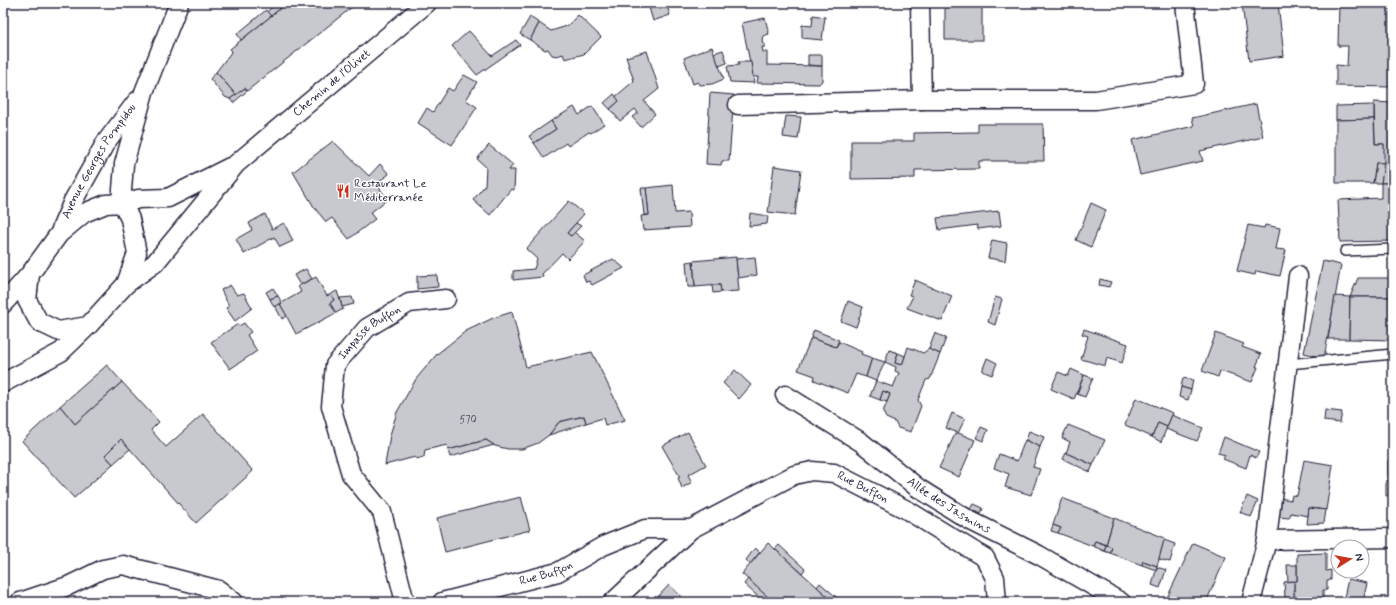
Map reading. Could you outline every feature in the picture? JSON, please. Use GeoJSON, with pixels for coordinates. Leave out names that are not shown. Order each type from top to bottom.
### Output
{"type":"FeatureCollection","features":[{"type":"Feature","properties":{"kind":"street","name":"Avenue Georges Pompidou"},"geometry":{"type":"LineString","coordinates":[[122,204],[124,164],[144,92],[179,3]]}},
{"type":"Feature","properties":{"kind":"street","name":"Chemin de l'Olivet"},"geometry":{"type":"LineString","coordinates":[[126,284],[155,263],[236,164],[427,3]]}},
{"type":"Feature","properties":{"kind":"street"},"geometry":{"type":"LineString","coordinates":[[920,3],[922,100]]}},
{"type":"Feature","properties":{"kind":"street"},"geometry":{"type":"LineString","coordinates":[[738,105],[922,100],[1096,100],[1194,84],[1185,3]]}},
{"type":"Feature","properties":{"kind":"street","name":"Avenue Georges Pompidou"},"geometry":{"type":"LineString","coordinates":[[59,234],[73,201],[106,142],[144,92]]}},
{"type":"Feature","properties":{"kind":"street","name":"Chemin de l'Olivet"},"geometry":{"type":"LineString","coordinates":[[122,204],[138,199],[168,198],[236,164]]}},
{"type":"Feature","properties":{"kind":"street"},"geometry":{"type":"LineString","coordinates":[[3,304],[30,274],[59,234],[84,213],[106,204],[122,204],[130,219],[137,253],[126,284],[88,326],[61,352],[3,383]]}},
{"type":"Feature","properties":{"kind":"street"},"geometry":{"type":"LineString","coordinates":[[30,274],[27,300],[40,322],[58,331],[88,326]]}},
{"type":"Feature","properties":{"kind":"street"},"geometry":{"type":"LineString","coordinates":[[1251,602],[1267,540],[1298,276]]}},
{"type":"Feature","properties":{"kind":"street","name":"Impasse Buffon"},"geometry":{"type":"LineString","coordinates":[[405,602],[382,512],[350,474],[331,406],[335,365],[367,328],[408,303],[446,299]]}},
{"type":"Feature","properties":{"kind":"street","name":"Allée des Jasmins"},"geometry":{"type":"LineString","coordinates":[[786,395],[861,442],[918,488],[969,520],[1039,555],[1121,602]]}},
{"type":"Feature","properties":{"kind":"street","name":"Rue Buffon"},"geometry":{"type":"LineString","coordinates":[[613,602],[691,529],[794,475],[812,471],[834,473],[907,510],[985,558],[996,578],[997,602]]}},
{"type":"Feature","properties":{"kind":"street","name":"Rue Buffon"},"geometry":{"type":"LineString","coordinates":[[442,602],[558,572],[603,546],[645,528],[691,529]]}},
{"type":"Feature","properties":{"kind":"street"},"geometry":{"type":"LineString","coordinates":[[1267,540],[1393,538]]}},
{"type":"Feature","properties":{"kind":"street"},"geometry":{"type":"LineString","coordinates":[[20,602],[68,586],[103,569],[123,565],[219,590],[234,602]]}},
{"type":"Feature","properties":{"kind":"lane"},"geometry":{"type":"LineString","coordinates":[[1345,251],[1393,249]]}},
{"type":"Feature","properties":{"kind":"lane"},"geometry":{"type":"LineString","coordinates":[[1288,364],[1393,354]]}},
{"type":"Feature","properties":{"kind":"building"},"geometry":{"type":"Polygon","coordinates":[[[276,3],[287,3],[271,16],[267,12],[276,3]]]}},
{"type":"Feature","properties":{"kind":"building"},"geometry":{"type":"Polygon","coordinates":[[[287,3],[348,3],[352,7],[247,91],[245,88],[236,95],[216,72],[232,51],[230,49],[287,3]]]}},
{"type":"Feature","properties":{"kind":"building"},"geometry":{"type":"Polygon","coordinates":[[[666,3],[670,15],[653,21],[648,4],[666,3]]]}},
{"type":"Feature","properties":{"kind":"building"},"geometry":{"type":"Polygon","coordinates":[[[945,3],[982,3],[982,40],[945,40],[945,3]]]}},
{"type":"Feature","properties":{"kind":"building"},"geometry":{"type":"Polygon","coordinates":[[[1242,3],[1278,3],[1284,56],[1249,61],[1242,3]]]}},
{"type":"Feature","properties":{"kind":"building"},"geometry":{"type":"Polygon","coordinates":[[[1339,3],[1393,3],[1393,87],[1336,86],[1336,65],[1347,66],[1348,46],[1338,46],[1339,3]]]}},
{"type":"Feature","properties":{"kind":"building"},"geometry":{"type":"Polygon","coordinates":[[[266,10],[271,16],[241,40],[237,34],[266,10]]]}},
{"type":"Feature","properties":{"kind":"building"},"geometry":{"type":"Polygon","coordinates":[[[578,15],[601,37],[584,54],[565,59],[563,54],[557,56],[552,55],[548,49],[545,50],[530,40],[539,23],[551,31],[567,26],[578,15]]]}},
{"type":"Feature","properties":{"kind":"building"},"geometry":{"type":"Polygon","coordinates":[[[813,15],[825,17],[822,40],[802,38],[802,25],[812,26],[813,15]]]}},
{"type":"Feature","properties":{"kind":"building"},"geometry":{"type":"Polygon","coordinates":[[[530,17],[539,23],[530,40],[520,34],[530,17]]]}},
{"type":"Feature","properties":{"kind":"building"},"geometry":{"type":"Polygon","coordinates":[[[765,18],[769,34],[763,36],[762,41],[763,44],[765,44],[765,47],[762,47],[763,52],[767,52],[767,65],[822,66],[822,81],[819,84],[757,83],[758,77],[753,77],[742,23],[765,18]]]}},
{"type":"Feature","properties":{"kind":"building"},"geometry":{"type":"Polygon","coordinates":[[[469,31],[492,56],[516,40],[520,45],[477,75],[452,46],[469,31]]]}},
{"type":"Feature","properties":{"kind":"building"},"geometry":{"type":"Polygon","coordinates":[[[712,47],[724,79],[712,84],[699,85],[698,82],[693,84],[684,58],[712,47]]]}},
{"type":"Feature","properties":{"kind":"building"},"geometry":{"type":"Polygon","coordinates":[[[723,50],[727,63],[719,66],[714,53],[723,50]]]}},
{"type":"Feature","properties":{"kind":"building"},"geometry":{"type":"Polygon","coordinates":[[[647,51],[659,89],[644,101],[655,114],[641,127],[632,117],[638,113],[635,109],[620,121],[610,109],[619,101],[615,97],[634,81],[626,57],[647,51]]]}},
{"type":"Feature","properties":{"kind":"building"},"geometry":{"type":"Polygon","coordinates":[[[808,55],[822,55],[822,66],[808,65],[808,55]]]}},
{"type":"Feature","properties":{"kind":"building"},"geometry":{"type":"Polygon","coordinates":[[[738,62],[751,62],[754,83],[730,82],[727,66],[739,65],[738,62]]]}},
{"type":"Feature","properties":{"kind":"building"},"geometry":{"type":"Polygon","coordinates":[[[216,72],[236,95],[230,99],[225,97],[210,79],[216,72]]]}},
{"type":"Feature","properties":{"kind":"building"},"geometry":{"type":"Polygon","coordinates":[[[464,75],[477,82],[466,100],[477,107],[452,145],[418,123],[427,108],[433,112],[448,88],[453,91],[464,75]]]}},
{"type":"Feature","properties":{"kind":"building"},"geometry":{"type":"Polygon","coordinates":[[[245,88],[247,91],[233,103],[230,99],[245,88]]]}},
{"type":"Feature","properties":{"kind":"building"},"geometry":{"type":"Polygon","coordinates":[[[710,93],[734,95],[729,161],[722,161],[721,165],[706,164],[710,93]]]}},
{"type":"Feature","properties":{"kind":"building"},"geometry":{"type":"Polygon","coordinates":[[[614,94],[619,101],[610,109],[604,103],[614,94]]]}},
{"type":"Feature","properties":{"kind":"building"},"geometry":{"type":"Polygon","coordinates":[[[1374,102],[1393,103],[1393,183],[1381,183],[1384,144],[1375,144],[1374,102]]]}},
{"type":"Feature","properties":{"kind":"building"},"geometry":{"type":"Polygon","coordinates":[[[1256,104],[1263,137],[1200,151],[1203,161],[1140,175],[1132,140],[1194,126],[1192,118],[1256,104]]]}},
{"type":"Feature","properties":{"kind":"building"},"geometry":{"type":"Polygon","coordinates":[[[1374,105],[1374,119],[1336,120],[1336,106],[1374,105]]]}},
{"type":"Feature","properties":{"kind":"building"},"geometry":{"type":"Polygon","coordinates":[[[592,106],[604,124],[568,146],[566,143],[544,158],[534,143],[556,129],[551,121],[574,107],[579,115],[592,106]]]}},
{"type":"Feature","properties":{"kind":"building"},"geometry":{"type":"Polygon","coordinates":[[[786,116],[801,117],[798,139],[783,137],[786,116]]]}},
{"type":"Feature","properties":{"kind":"building"},"geometry":{"type":"Polygon","coordinates":[[[1374,119],[1375,144],[1384,144],[1384,163],[1376,163],[1373,183],[1336,183],[1336,120],[1374,119]]]}},
{"type":"Feature","properties":{"kind":"building"},"geometry":{"type":"Polygon","coordinates":[[[551,121],[556,129],[534,143],[529,136],[551,121]]]}},
{"type":"Feature","properties":{"kind":"building"},"geometry":{"type":"Polygon","coordinates":[[[978,124],[1043,124],[1044,161],[979,161],[979,169],[915,170],[915,178],[851,179],[851,141],[914,141],[914,133],[978,132],[978,124]]]}},
{"type":"Feature","properties":{"kind":"building","name":"Restaurant Le Méditerranée"},"geometry":{"type":"Polygon","coordinates":[[[333,141],[369,176],[380,164],[389,174],[376,184],[388,199],[370,213],[375,219],[349,239],[332,218],[326,222],[314,207],[293,172],[333,141]]]}},
{"type":"Feature","properties":{"kind":"building"},"geometry":{"type":"Polygon","coordinates":[[[489,145],[513,165],[509,170],[515,170],[514,190],[511,189],[490,215],[473,200],[485,185],[486,167],[477,159],[489,145]]]}},
{"type":"Feature","properties":{"kind":"building"},"geometry":{"type":"Polygon","coordinates":[[[1376,163],[1384,163],[1381,183],[1373,183],[1376,163]]]}},
{"type":"Feature","properties":{"kind":"building"},"geometry":{"type":"Polygon","coordinates":[[[774,166],[801,170],[795,215],[768,212],[774,166]]]}},
{"type":"Feature","properties":{"kind":"building"},"geometry":{"type":"Polygon","coordinates":[[[1381,183],[1393,183],[1393,241],[1340,242],[1338,200],[1381,198],[1381,183]]]}},
{"type":"Feature","properties":{"kind":"building"},"geometry":{"type":"Polygon","coordinates":[[[673,185],[675,213],[689,212],[690,227],[643,230],[641,216],[649,215],[646,188],[673,185]]]}},
{"type":"Feature","properties":{"kind":"building"},"geometry":{"type":"Polygon","coordinates":[[[641,188],[646,188],[649,215],[644,215],[641,188]]]}},
{"type":"Feature","properties":{"kind":"building"},"geometry":{"type":"Polygon","coordinates":[[[569,201],[584,214],[567,233],[571,236],[574,232],[585,241],[568,259],[562,253],[542,274],[543,277],[513,280],[513,271],[534,269],[537,259],[526,249],[569,201]]]}},
{"type":"Feature","properties":{"kind":"building"},"geometry":{"type":"Polygon","coordinates":[[[1091,203],[1106,210],[1091,247],[1076,240],[1091,203]]]}},
{"type":"Feature","properties":{"kind":"building"},"geometry":{"type":"Polygon","coordinates":[[[999,211],[1001,226],[978,229],[977,225],[939,230],[937,218],[999,211]]]}},
{"type":"Feature","properties":{"kind":"building"},"geometry":{"type":"Polygon","coordinates":[[[750,213],[768,216],[767,224],[749,226],[750,213]]]}},
{"type":"Feature","properties":{"kind":"building"},"geometry":{"type":"Polygon","coordinates":[[[265,214],[272,229],[284,223],[293,241],[280,247],[274,237],[244,254],[236,239],[252,230],[249,223],[265,214]]]}},
{"type":"Feature","properties":{"kind":"building"},"geometry":{"type":"Polygon","coordinates":[[[576,223],[581,226],[571,236],[567,233],[576,223]]]}},
{"type":"Feature","properties":{"kind":"building"},"geometry":{"type":"Polygon","coordinates":[[[1248,225],[1264,228],[1265,225],[1280,228],[1276,249],[1286,250],[1280,276],[1256,271],[1255,275],[1237,271],[1248,225]]]}},
{"type":"Feature","properties":{"kind":"building"},"geometry":{"type":"Polygon","coordinates":[[[992,240],[1007,243],[1005,261],[988,258],[992,240]]]}},
{"type":"Feature","properties":{"kind":"building"},"geometry":{"type":"Polygon","coordinates":[[[736,257],[739,291],[721,292],[720,285],[695,287],[693,261],[736,257]]]}},
{"type":"Feature","properties":{"kind":"building"},"geometry":{"type":"Polygon","coordinates":[[[755,257],[757,275],[738,278],[736,259],[755,257]]]}},
{"type":"Feature","properties":{"kind":"building"},"geometry":{"type":"Polygon","coordinates":[[[613,259],[624,268],[592,285],[589,281],[586,282],[583,275],[613,259]]]}},
{"type":"Feature","properties":{"kind":"building"},"geometry":{"type":"Polygon","coordinates":[[[693,261],[695,287],[688,287],[686,262],[693,261]]]}},
{"type":"Feature","properties":{"kind":"building"},"geometry":{"type":"Polygon","coordinates":[[[1323,261],[1341,265],[1324,358],[1304,353],[1323,261]]]}},
{"type":"Feature","properties":{"kind":"building"},"geometry":{"type":"Polygon","coordinates":[[[306,269],[312,279],[300,285],[294,275],[306,269]]]}},
{"type":"Feature","properties":{"kind":"building"},"geometry":{"type":"Polygon","coordinates":[[[437,275],[438,287],[417,289],[417,276],[437,275]]]}},
{"type":"Feature","properties":{"kind":"building"},"geometry":{"type":"Polygon","coordinates":[[[316,277],[327,296],[331,294],[334,300],[330,303],[336,313],[296,334],[280,304],[301,292],[298,286],[316,277]]]}},
{"type":"Feature","properties":{"kind":"building"},"geometry":{"type":"Polygon","coordinates":[[[1358,278],[1393,278],[1393,297],[1350,297],[1358,278]]]}},
{"type":"Feature","properties":{"kind":"building"},"geometry":{"type":"Polygon","coordinates":[[[1100,279],[1111,282],[1109,287],[1099,285],[1100,279]]]}},
{"type":"Feature","properties":{"kind":"building"},"geometry":{"type":"Polygon","coordinates":[[[915,280],[952,296],[942,321],[907,308],[913,296],[909,295],[915,280]]]}},
{"type":"Feature","properties":{"kind":"building"},"geometry":{"type":"Polygon","coordinates":[[[230,285],[237,295],[244,293],[252,308],[235,321],[226,308],[229,306],[221,290],[230,285]]]}},
{"type":"Feature","properties":{"kind":"building"},"geometry":{"type":"Polygon","coordinates":[[[712,285],[720,285],[721,292],[713,293],[712,285]]]}},
{"type":"Feature","properties":{"kind":"building"},"geometry":{"type":"Polygon","coordinates":[[[273,288],[278,296],[270,299],[266,292],[273,288]]]}},
{"type":"Feature","properties":{"kind":"building"},"geometry":{"type":"Polygon","coordinates":[[[337,291],[343,309],[336,313],[330,303],[334,300],[331,294],[337,291]]]}},
{"type":"Feature","properties":{"kind":"building"},"geometry":{"type":"Polygon","coordinates":[[[278,296],[282,303],[274,307],[270,299],[278,296]]]}},
{"type":"Feature","properties":{"kind":"building"},"geometry":{"type":"Polygon","coordinates":[[[1335,296],[1350,297],[1349,339],[1328,339],[1335,296]]]}},
{"type":"Feature","properties":{"kind":"building"},"geometry":{"type":"Polygon","coordinates":[[[352,297],[354,304],[342,307],[340,298],[352,297]]]}},
{"type":"Feature","properties":{"kind":"building"},"geometry":{"type":"Polygon","coordinates":[[[995,297],[1002,299],[995,325],[988,322],[995,297]]]}},
{"type":"Feature","properties":{"kind":"building"},"geometry":{"type":"Polygon","coordinates":[[[1350,297],[1393,297],[1392,340],[1349,339],[1350,297]]]}},
{"type":"Feature","properties":{"kind":"building"},"geometry":{"type":"Polygon","coordinates":[[[848,301],[863,307],[856,327],[841,321],[848,301]]]}},
{"type":"Feature","properties":{"kind":"building"},"geometry":{"type":"Polygon","coordinates":[[[280,304],[287,316],[282,319],[275,306],[280,304]]]}},
{"type":"Feature","properties":{"kind":"building"},"geometry":{"type":"Polygon","coordinates":[[[512,312],[526,367],[592,352],[625,420],[605,425],[603,418],[586,423],[584,416],[559,422],[549,435],[538,443],[522,449],[508,449],[495,446],[486,440],[448,450],[447,445],[425,450],[424,457],[416,459],[415,457],[385,465],[390,435],[397,412],[416,379],[437,354],[466,331],[493,318],[512,312]]]}},
{"type":"Feature","properties":{"kind":"building"},"geometry":{"type":"Polygon","coordinates":[[[244,323],[251,332],[247,335],[257,351],[230,369],[211,342],[238,324],[239,326],[244,323]]]}},
{"type":"Feature","properties":{"kind":"building"},"geometry":{"type":"Polygon","coordinates":[[[1084,329],[1128,344],[1122,363],[1107,358],[1105,366],[1081,359],[1088,336],[1082,334],[1084,329]]]}},
{"type":"Feature","properties":{"kind":"building"},"geometry":{"type":"Polygon","coordinates":[[[814,330],[839,340],[836,347],[811,338],[814,330]]]}},
{"type":"Feature","properties":{"kind":"building"},"geometry":{"type":"Polygon","coordinates":[[[935,333],[946,338],[940,354],[929,349],[935,333]]]}},
{"type":"Feature","properties":{"kind":"building"},"geometry":{"type":"Polygon","coordinates":[[[1216,333],[1244,344],[1242,347],[1261,354],[1252,382],[1220,371],[1218,377],[1202,371],[1216,333]]]}},
{"type":"Feature","properties":{"kind":"building"},"geometry":{"type":"Polygon","coordinates":[[[811,338],[836,347],[839,342],[872,358],[866,377],[856,374],[848,393],[814,380],[815,376],[798,370],[811,338]]]}},
{"type":"Feature","properties":{"kind":"building"},"geometry":{"type":"Polygon","coordinates":[[[908,347],[923,353],[929,349],[940,354],[930,379],[926,380],[918,400],[921,406],[911,432],[898,428],[895,422],[886,418],[883,412],[890,394],[883,391],[880,400],[870,396],[876,381],[893,387],[899,373],[895,371],[896,367],[885,362],[889,350],[898,353],[895,363],[902,365],[908,347]]]}},
{"type":"Feature","properties":{"kind":"building"},"geometry":{"type":"Polygon","coordinates":[[[898,353],[905,356],[902,365],[895,363],[898,353]]]}},
{"type":"Feature","properties":{"kind":"building"},"geometry":{"type":"Polygon","coordinates":[[[872,358],[885,362],[876,381],[866,377],[872,358]]]}},
{"type":"Feature","properties":{"kind":"building"},"geometry":{"type":"Polygon","coordinates":[[[987,358],[997,363],[992,375],[982,371],[987,358]]]}},
{"type":"Feature","properties":{"kind":"building"},"geometry":{"type":"Polygon","coordinates":[[[107,365],[122,382],[75,424],[60,406],[107,365]]]}},
{"type":"Feature","properties":{"kind":"building"},"geometry":{"type":"Polygon","coordinates":[[[1071,369],[1084,375],[1074,399],[1051,389],[1058,372],[1068,376],[1071,369]]]}},
{"type":"Feature","properties":{"kind":"building"},"geometry":{"type":"Polygon","coordinates":[[[735,370],[751,385],[739,399],[723,383],[735,370]]]}},
{"type":"Feature","properties":{"kind":"building"},"geometry":{"type":"Polygon","coordinates":[[[1084,375],[1093,378],[1085,397],[1077,394],[1084,375]]]}},
{"type":"Feature","properties":{"kind":"building"},"geometry":{"type":"Polygon","coordinates":[[[1183,378],[1193,380],[1191,390],[1181,387],[1183,378]]]}},
{"type":"Feature","properties":{"kind":"building"},"geometry":{"type":"Polygon","coordinates":[[[122,382],[159,422],[151,430],[166,447],[203,414],[253,471],[196,523],[121,439],[105,455],[113,464],[74,498],[22,441],[60,406],[75,424],[122,382]]]}},
{"type":"Feature","properties":{"kind":"building"},"geometry":{"type":"Polygon","coordinates":[[[1181,387],[1191,390],[1188,400],[1179,397],[1181,387]]]}},
{"type":"Feature","properties":{"kind":"building"},"geometry":{"type":"Polygon","coordinates":[[[883,391],[890,394],[887,402],[880,400],[883,391]]]}},
{"type":"Feature","properties":{"kind":"building"},"geometry":{"type":"Polygon","coordinates":[[[1136,398],[1173,413],[1167,427],[1158,423],[1152,437],[1125,425],[1136,398]]]}},
{"type":"Feature","properties":{"kind":"building"},"geometry":{"type":"Polygon","coordinates":[[[1325,410],[1342,412],[1340,423],[1324,421],[1325,410]]]}},
{"type":"Feature","properties":{"kind":"building"},"geometry":{"type":"Polygon","coordinates":[[[952,413],[965,419],[958,433],[946,428],[952,413]]]}},
{"type":"Feature","properties":{"kind":"building"},"geometry":{"type":"Polygon","coordinates":[[[1172,415],[1203,428],[1197,441],[1166,429],[1172,415]]]}},
{"type":"Feature","properties":{"kind":"building"},"geometry":{"type":"Polygon","coordinates":[[[584,416],[586,423],[549,435],[559,422],[584,416]]]}},
{"type":"Feature","properties":{"kind":"building"},"geometry":{"type":"Polygon","coordinates":[[[1158,423],[1167,427],[1161,442],[1152,437],[1158,423]]]}},
{"type":"Feature","properties":{"kind":"building"},"geometry":{"type":"Polygon","coordinates":[[[1068,425],[1105,440],[1093,465],[1066,453],[1070,442],[1062,438],[1068,425]]]}},
{"type":"Feature","properties":{"kind":"building"},"geometry":{"type":"Polygon","coordinates":[[[981,427],[988,430],[983,441],[976,438],[981,427]]]}},
{"type":"Feature","properties":{"kind":"building"},"geometry":{"type":"Polygon","coordinates":[[[1029,431],[1044,437],[1040,447],[1026,440],[1029,431]]]}},
{"type":"Feature","properties":{"kind":"building"},"geometry":{"type":"Polygon","coordinates":[[[688,432],[706,465],[688,475],[692,482],[682,488],[678,478],[680,477],[662,446],[688,432]]]}},
{"type":"Feature","properties":{"kind":"building"},"geometry":{"type":"Polygon","coordinates":[[[956,432],[975,440],[959,477],[939,468],[956,432]]]}},
{"type":"Feature","properties":{"kind":"building"},"geometry":{"type":"Polygon","coordinates":[[[1224,437],[1259,452],[1256,458],[1250,455],[1246,468],[1223,459],[1225,455],[1218,453],[1224,437]]]}},
{"type":"Feature","properties":{"kind":"building"},"geometry":{"type":"Polygon","coordinates":[[[121,439],[130,449],[113,464],[105,455],[121,439]]]}},
{"type":"Feature","properties":{"kind":"building"},"geometry":{"type":"Polygon","coordinates":[[[486,440],[494,445],[450,457],[448,450],[486,440]]]}},
{"type":"Feature","properties":{"kind":"building"},"geometry":{"type":"Polygon","coordinates":[[[1025,440],[1040,447],[1033,467],[1040,469],[1031,495],[1005,487],[1009,474],[994,468],[999,454],[1017,461],[1025,440]]]}},
{"type":"Feature","properties":{"kind":"building"},"geometry":{"type":"Polygon","coordinates":[[[1066,453],[1093,465],[1090,472],[1063,459],[1066,453]]]}},
{"type":"Feature","properties":{"kind":"building"},"geometry":{"type":"Polygon","coordinates":[[[1304,460],[1333,465],[1326,510],[1309,508],[1308,516],[1291,513],[1289,518],[1278,517],[1280,498],[1291,500],[1292,495],[1297,496],[1304,460]]]}},
{"type":"Feature","properties":{"kind":"building"},"geometry":{"type":"Polygon","coordinates":[[[1388,461],[1393,461],[1393,474],[1388,474],[1388,461]]]}},
{"type":"Feature","properties":{"kind":"building"},"geometry":{"type":"Polygon","coordinates":[[[1388,474],[1393,474],[1393,495],[1386,496],[1386,481],[1389,481],[1388,474]]]}},
{"type":"Feature","properties":{"kind":"building"},"geometry":{"type":"Polygon","coordinates":[[[1247,496],[1258,501],[1251,517],[1240,512],[1247,496]]]}},
{"type":"Feature","properties":{"kind":"building"},"geometry":{"type":"Polygon","coordinates":[[[521,497],[530,530],[445,552],[437,518],[521,497]]]}},
{"type":"Feature","properties":{"kind":"building"},"geometry":{"type":"Polygon","coordinates":[[[1062,498],[1114,518],[1106,545],[1095,541],[1093,546],[1058,533],[1061,528],[1053,525],[1062,498]]]}},
{"type":"Feature","properties":{"kind":"building"},"geometry":{"type":"Polygon","coordinates":[[[974,504],[983,508],[981,514],[971,509],[974,504]]]}},
{"type":"Feature","properties":{"kind":"building"},"geometry":{"type":"Polygon","coordinates":[[[1309,508],[1326,510],[1324,523],[1307,524],[1309,508]]]}},
{"type":"Feature","properties":{"kind":"building"},"geometry":{"type":"Polygon","coordinates":[[[1114,518],[1165,538],[1157,566],[1143,561],[1142,565],[1110,553],[1112,547],[1106,545],[1114,518]]]}},
{"type":"Feature","properties":{"kind":"building"},"geometry":{"type":"Polygon","coordinates":[[[1053,525],[1061,528],[1058,533],[1051,531],[1053,525]]]}},
{"type":"Feature","properties":{"kind":"building"},"geometry":{"type":"Polygon","coordinates":[[[1164,540],[1175,544],[1170,562],[1159,559],[1164,540]]]}},
{"type":"Feature","properties":{"kind":"building"},"geometry":{"type":"Polygon","coordinates":[[[1095,541],[1106,545],[1104,551],[1093,546],[1095,541]]]}},
{"type":"Feature","properties":{"kind":"building"},"geometry":{"type":"Polygon","coordinates":[[[768,543],[834,602],[773,602],[742,574],[768,543]]]}},
{"type":"Feature","properties":{"kind":"building"},"geometry":{"type":"Polygon","coordinates":[[[1193,543],[1226,557],[1206,602],[1165,602],[1193,543]]]}},
{"type":"Feature","properties":{"kind":"building"},"geometry":{"type":"Polygon","coordinates":[[[779,545],[805,569],[802,573],[775,549],[779,545]]]}},
{"type":"Feature","properties":{"kind":"building"},"geometry":{"type":"Polygon","coordinates":[[[1106,545],[1112,547],[1110,553],[1104,551],[1106,545]]]}},
{"type":"Feature","properties":{"kind":"building"},"geometry":{"type":"Polygon","coordinates":[[[755,548],[760,552],[750,564],[746,560],[755,548]]]}},
{"type":"Feature","properties":{"kind":"building"},"geometry":{"type":"Polygon","coordinates":[[[1326,553],[1326,571],[1330,570],[1331,580],[1327,580],[1327,590],[1323,590],[1323,602],[1294,602],[1294,581],[1297,581],[1297,554],[1326,553]]]}},
{"type":"Feature","properties":{"kind":"building"},"geometry":{"type":"Polygon","coordinates":[[[1143,561],[1157,566],[1156,570],[1142,565],[1143,561]]]}},
{"type":"Feature","properties":{"kind":"building"},"geometry":{"type":"Polygon","coordinates":[[[1287,565],[1297,565],[1297,581],[1288,582],[1287,565]]]}},
{"type":"Feature","properties":{"kind":"building"},"geometry":{"type":"Polygon","coordinates":[[[1157,567],[1166,570],[1160,588],[1152,585],[1157,567]]]}},
{"type":"Feature","properties":{"kind":"building"},"geometry":{"type":"Polygon","coordinates":[[[748,579],[773,602],[764,602],[744,584],[748,579]]]}},
{"type":"Feature","properties":{"kind":"building"},"geometry":{"type":"Polygon","coordinates":[[[1348,579],[1367,583],[1363,602],[1343,602],[1348,579]]]}},
{"type":"Feature","properties":{"kind":"building"},"geometry":{"type":"Polygon","coordinates":[[[1294,581],[1294,598],[1285,598],[1284,582],[1294,581]]]}},
{"type":"Feature","properties":{"kind":"building"},"geometry":{"type":"Polygon","coordinates":[[[820,583],[842,602],[834,602],[817,587],[820,583]]]}},
{"type":"Feature","properties":{"kind":"building"},"geometry":{"type":"Polygon","coordinates":[[[669,585],[688,602],[653,602],[669,585]]]}},
{"type":"Feature","properties":{"kind":"building"},"geometry":{"type":"Polygon","coordinates":[[[108,597],[133,602],[107,602],[108,597]]]}},
{"type":"Feature","properties":{"kind":"place","name":"Restaurant Le Méditerranée"},"geometry":{"type":"Point","coordinates":[343,191]}}]}
